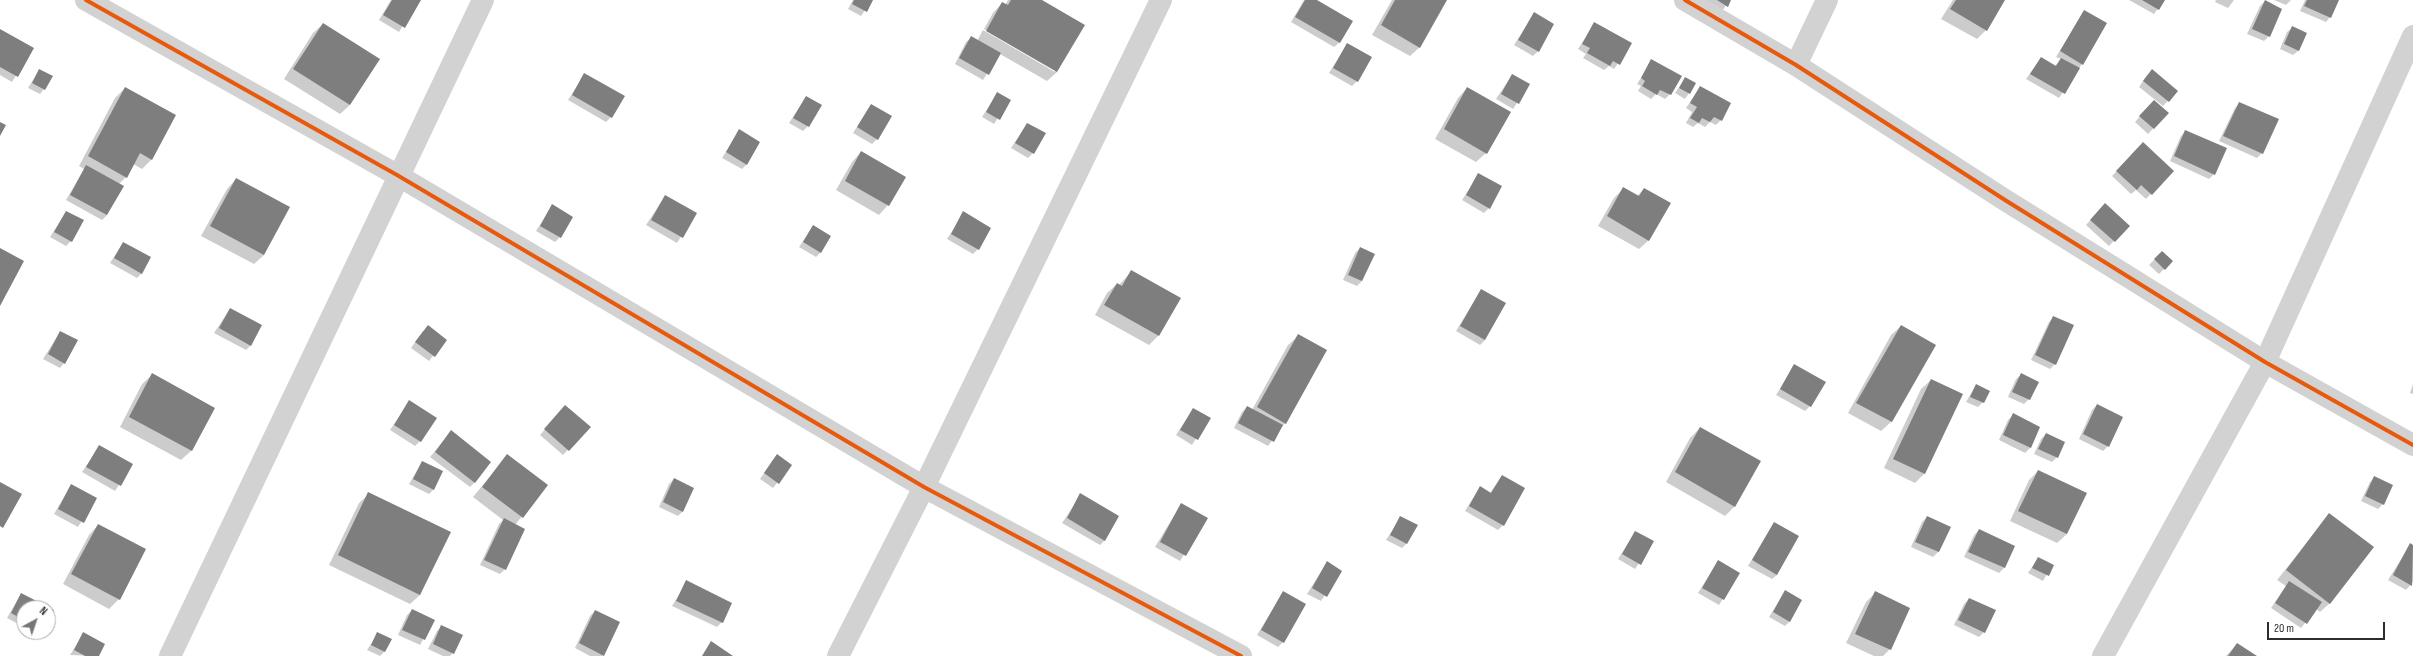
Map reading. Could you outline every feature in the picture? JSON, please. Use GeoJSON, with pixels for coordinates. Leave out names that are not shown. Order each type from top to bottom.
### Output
{"type":"FeatureCollection","features":[{"type":"Feature","properties":{"kind":"street"},"geometry":{"type":"LineString","coordinates":[[86,0],[397,175],[924,487],[1241,656]]}},
{"type":"Feature","properties":{"kind":"street"},"geometry":{"type":"LineString","coordinates":[[170,656],[397,175],[483,0]]}},
{"type":"Feature","properties":{"kind":"street"},"geometry":{"type":"LineString","coordinates":[[838,656],[924,487],[1161,0]]}},
{"type":"Feature","properties":{"kind":"street"},"geometry":{"type":"LineString","coordinates":[[1686,0],[1796,65],[2005,200],[2265,362],[2413,445]]}},
{"type":"Feature","properties":{"kind":"street"},"geometry":{"type":"LineString","coordinates":[[1796,65],[1827,0]]}},
{"type":"Feature","properties":{"kind":"street"},"geometry":{"type":"LineString","coordinates":[[2103,656],[2265,362],[2413,36]]}},
{"type":"Feature","properties":{"kind":"building"},"geometry":{"type":"Polygon","coordinates":[[[392,0],[421,0],[405,28],[383,15],[392,0]]]}},
{"type":"Feature","properties":{"kind":"building"},"geometry":{"type":"Polygon","coordinates":[[[854,0],[873,0],[867,12],[852,4],[854,0]]]}},
{"type":"Feature","properties":{"kind":"building"},"geometry":{"type":"Polygon","coordinates":[[[1011,0],[1042,0],[1085,25],[1057,72],[986,31],[1002,2],[1008,5],[1011,0]]]}},
{"type":"Feature","properties":{"kind":"building"},"geometry":{"type":"Polygon","coordinates":[[[1305,0],[1317,0],[1353,21],[1340,43],[1295,17],[1305,0]]]}},
{"type":"Feature","properties":{"kind":"building"},"geometry":{"type":"Polygon","coordinates":[[[1395,0],[1447,0],[1420,48],[1381,25],[1395,0]]]}},
{"type":"Feature","properties":{"kind":"building"},"geometry":{"type":"Polygon","coordinates":[[[1717,0],[1731,0],[1728,7],[1717,0]]]}},
{"type":"Feature","properties":{"kind":"building"},"geometry":{"type":"Polygon","coordinates":[[[1956,0],[2005,0],[1987,31],[1950,9],[1956,0]]]}},
{"type":"Feature","properties":{"kind":"building"},"geometry":{"type":"Polygon","coordinates":[[[2142,0],[2165,0],[2159,10],[2142,0]]]}},
{"type":"Feature","properties":{"kind":"building"},"geometry":{"type":"Polygon","coordinates":[[[2265,0],[2282,9],[2270,37],[2252,29],[2265,0]]]}},
{"type":"Feature","properties":{"kind":"building"},"geometry":{"type":"Polygon","coordinates":[[[2307,0],[2339,0],[2331,18],[2304,6],[2307,0]]]}},
{"type":"Feature","properties":{"kind":"building"},"geometry":{"type":"Polygon","coordinates":[[[2084,10],[2107,23],[2083,65],[2060,51],[2084,10]]]}},
{"type":"Feature","properties":{"kind":"building"},"geometry":{"type":"Polygon","coordinates":[[[1534,12],[1554,24],[1539,52],[1518,40],[1534,12]]]}},
{"type":"Feature","properties":{"kind":"building"},"geometry":{"type":"Polygon","coordinates":[[[1594,22],[1632,43],[1620,65],[1613,61],[1610,66],[1587,53],[1590,48],[1582,44],[1594,22]]]}},
{"type":"Feature","properties":{"kind":"building"},"geometry":{"type":"Polygon","coordinates":[[[323,23],[380,59],[350,105],[293,69],[323,23]]]}},
{"type":"Feature","properties":{"kind":"building"},"geometry":{"type":"Polygon","coordinates":[[[2292,26],[2307,33],[2299,51],[2284,44],[2292,26]]]}},
{"type":"Feature","properties":{"kind":"building"},"geometry":{"type":"Polygon","coordinates":[[[0,29],[34,48],[18,77],[0,67],[0,29]]]}},
{"type":"Feature","properties":{"kind":"building"},"geometry":{"type":"Polygon","coordinates":[[[971,36],[1001,53],[989,75],[959,58],[971,36]]]}},
{"type":"Feature","properties":{"kind":"building"},"geometry":{"type":"Polygon","coordinates":[[[1347,43],[1372,57],[1358,82],[1333,68],[1347,43]]]}},
{"type":"Feature","properties":{"kind":"building"},"geometry":{"type":"Polygon","coordinates":[[[2041,57],[2056,66],[2061,58],[2080,68],[2065,94],[2030,74],[2041,57]]]}},
{"type":"Feature","properties":{"kind":"building"},"geometry":{"type":"Polygon","coordinates":[[[1651,59],[1682,76],[1671,95],[1660,90],[1657,95],[1642,86],[1645,81],[1641,78],[1651,59]]]}},
{"type":"Feature","properties":{"kind":"building"},"geometry":{"type":"Polygon","coordinates":[[[39,69],[53,76],[45,90],[32,83],[39,69]]]}},
{"type":"Feature","properties":{"kind":"building"},"geometry":{"type":"Polygon","coordinates":[[[2152,69],[2178,91],[2169,102],[2143,81],[2152,69]]]}},
{"type":"Feature","properties":{"kind":"building"},"geometry":{"type":"Polygon","coordinates":[[[584,73],[625,96],[612,118],[572,95],[584,73]]]}},
{"type":"Feature","properties":{"kind":"building"},"geometry":{"type":"Polygon","coordinates":[[[1512,74],[1530,84],[1519,104],[1501,94],[1512,74]]]}},
{"type":"Feature","properties":{"kind":"building"},"geometry":{"type":"Polygon","coordinates":[[[1685,77],[1696,83],[1690,94],[1679,88],[1685,77]]]}},
{"type":"Feature","properties":{"kind":"building"},"geometry":{"type":"Polygon","coordinates":[[[1700,86],[1731,103],[1722,121],[1714,117],[1710,122],[1702,118],[1699,123],[1690,118],[1697,107],[1690,103],[1700,86]]]}},
{"type":"Feature","properties":{"kind":"building"},"geometry":{"type":"Polygon","coordinates":[[[125,87],[176,115],[152,160],[140,153],[127,178],[88,156],[125,87]]]}},
{"type":"Feature","properties":{"kind":"building"},"geometry":{"type":"Polygon","coordinates":[[[1467,87],[1511,112],[1487,154],[1444,129],[1467,87]]]}},
{"type":"Feature","properties":{"kind":"building"},"geometry":{"type":"Polygon","coordinates":[[[997,92],[1011,100],[1000,120],[986,112],[997,92]]]}},
{"type":"Feature","properties":{"kind":"building"},"geometry":{"type":"Polygon","coordinates":[[[806,96],[822,105],[809,127],[793,118],[806,96]]]}},
{"type":"Feature","properties":{"kind":"building"},"geometry":{"type":"Polygon","coordinates":[[[2154,100],[2169,113],[2154,129],[2139,116],[2154,100]]]}},
{"type":"Feature","properties":{"kind":"building"},"geometry":{"type":"Polygon","coordinates":[[[2239,102],[2279,119],[2263,154],[2223,136],[2239,102]]]}},
{"type":"Feature","properties":{"kind":"building"},"geometry":{"type":"Polygon","coordinates":[[[871,104],[892,116],[878,140],[857,127],[871,104]]]}},
{"type":"Feature","properties":{"kind":"building"},"geometry":{"type":"Polygon","coordinates":[[[0,122],[6,125],[0,136],[0,122]]]}},
{"type":"Feature","properties":{"kind":"building"},"geometry":{"type":"Polygon","coordinates":[[[1027,123],[1046,133],[1034,154],[1015,143],[1027,123]]]}},
{"type":"Feature","properties":{"kind":"building"},"geometry":{"type":"Polygon","coordinates":[[[739,129],[760,142],[747,165],[726,152],[739,129]]]}},
{"type":"Feature","properties":{"kind":"building"},"geometry":{"type":"Polygon","coordinates":[[[2185,130],[2227,148],[2215,175],[2174,156],[2185,130]]]}},
{"type":"Feature","properties":{"kind":"building"},"geometry":{"type":"Polygon","coordinates":[[[2143,142],[2174,171],[2152,195],[2141,185],[2137,190],[2116,171],[2143,142]]]}},
{"type":"Feature","properties":{"kind":"building"},"geometry":{"type":"Polygon","coordinates":[[[861,151],[906,177],[889,206],[845,181],[861,151]]]}},
{"type":"Feature","properties":{"kind":"building"},"geometry":{"type":"Polygon","coordinates":[[[86,165],[124,186],[107,215],[70,195],[86,165]]]}},
{"type":"Feature","properties":{"kind":"building"},"geometry":{"type":"Polygon","coordinates":[[[1478,173],[1502,186],[1490,209],[1466,195],[1478,173]]]}},
{"type":"Feature","properties":{"kind":"building"},"geometry":{"type":"Polygon","coordinates":[[[236,178],[290,207],[264,255],[210,226],[236,178]]]}},
{"type":"Feature","properties":{"kind":"building"},"geometry":{"type":"Polygon","coordinates":[[[1623,187],[1639,196],[1644,188],[1671,203],[1649,241],[1607,216],[1623,187]]]}},
{"type":"Feature","properties":{"kind":"building"},"geometry":{"type":"Polygon","coordinates":[[[665,195],[697,213],[683,238],[651,220],[665,195]]]}},
{"type":"Feature","properties":{"kind":"building"},"geometry":{"type":"Polygon","coordinates":[[[2105,203],[2130,226],[2115,242],[2090,220],[2105,203]]]}},
{"type":"Feature","properties":{"kind":"building"},"geometry":{"type":"Polygon","coordinates":[[[552,204],[573,217],[561,238],[540,226],[552,204]]]}},
{"type":"Feature","properties":{"kind":"building"},"geometry":{"type":"Polygon","coordinates":[[[66,211],[84,220],[72,242],[54,232],[66,211]]]}},
{"type":"Feature","properties":{"kind":"building"},"geometry":{"type":"Polygon","coordinates":[[[963,211],[991,228],[979,250],[951,234],[963,211]]]}},
{"type":"Feature","properties":{"kind":"building"},"geometry":{"type":"Polygon","coordinates":[[[813,225],[831,236],[821,253],[803,242],[813,225]]]}},
{"type":"Feature","properties":{"kind":"building"},"geometry":{"type":"Polygon","coordinates":[[[123,242],[151,257],[142,274],[114,258],[123,242]]]}},
{"type":"Feature","properties":{"kind":"building"},"geometry":{"type":"Polygon","coordinates":[[[1360,247],[1375,254],[1362,281],[1348,275],[1360,247]]]}},
{"type":"Feature","properties":{"kind":"building"},"geometry":{"type":"Polygon","coordinates":[[[0,248],[24,261],[0,306],[0,248]]]}},
{"type":"Feature","properties":{"kind":"building"},"geometry":{"type":"Polygon","coordinates":[[[2162,251],[2173,261],[2165,270],[2154,259],[2162,251]]]}},
{"type":"Feature","properties":{"kind":"building"},"geometry":{"type":"Polygon","coordinates":[[[1131,270],[1181,298],[1159,336],[1104,305],[1117,283],[1122,286],[1131,270]]]}},
{"type":"Feature","properties":{"kind":"building"},"geometry":{"type":"Polygon","coordinates":[[[1481,289],[1506,303],[1485,340],[1460,326],[1481,289]]]}},
{"type":"Feature","properties":{"kind":"building"},"geometry":{"type":"Polygon","coordinates":[[[230,308],[262,325],[251,346],[219,328],[230,308]]]}},
{"type":"Feature","properties":{"kind":"building"},"geometry":{"type":"Polygon","coordinates":[[[2053,316],[2074,325],[2056,365],[2035,355],[2053,316]]]}},
{"type":"Feature","properties":{"kind":"building"},"geometry":{"type":"Polygon","coordinates":[[[428,325],[447,340],[435,357],[415,342],[428,325]]]}},
{"type":"Feature","properties":{"kind":"building"},"geometry":{"type":"Polygon","coordinates":[[[1901,325],[1936,345],[1892,422],[1856,403],[1901,325]]]}},
{"type":"Feature","properties":{"kind":"building"},"geometry":{"type":"Polygon","coordinates":[[[60,331],[78,340],[65,364],[48,354],[60,331]]]}},
{"type":"Feature","properties":{"kind":"building"},"geometry":{"type":"Polygon","coordinates":[[[1298,334],[1327,350],[1286,424],[1257,407],[1298,334]]]}},
{"type":"Feature","properties":{"kind":"building"},"geometry":{"type":"Polygon","coordinates":[[[1794,364],[1826,382],[1811,407],[1780,389],[1794,364]]]}},
{"type":"Feature","properties":{"kind":"building"},"geometry":{"type":"Polygon","coordinates":[[[152,373],[215,408],[192,451],[129,417],[152,373]]]}},
{"type":"Feature","properties":{"kind":"building"},"geometry":{"type":"Polygon","coordinates":[[[2021,373],[2039,382],[2030,400],[2012,392],[2021,373]]]}},
{"type":"Feature","properties":{"kind":"building"},"geometry":{"type":"Polygon","coordinates":[[[1931,379],[1963,394],[1925,474],[1893,459],[1931,379]]]}},
{"type":"Feature","properties":{"kind":"building"},"geometry":{"type":"Polygon","coordinates":[[[1976,384],[1990,391],[1984,403],[1970,397],[1976,384]]]}},
{"type":"Feature","properties":{"kind":"building"},"geometry":{"type":"Polygon","coordinates":[[[409,400],[437,418],[421,442],[394,425],[409,400]]]}},
{"type":"Feature","properties":{"kind":"building"},"geometry":{"type":"Polygon","coordinates":[[[2097,404],[2123,417],[2109,447],[2083,434],[2097,404]]]}},
{"type":"Feature","properties":{"kind":"building"},"geometry":{"type":"Polygon","coordinates":[[[565,405],[591,427],[569,451],[544,429],[565,405]]]}},
{"type":"Feature","properties":{"kind":"building"},"geometry":{"type":"Polygon","coordinates":[[[1247,406],[1283,425],[1274,442],[1238,423],[1247,406]]]}},
{"type":"Feature","properties":{"kind":"building"},"geometry":{"type":"Polygon","coordinates":[[[1193,408],[1211,418],[1198,440],[1180,430],[1193,408]]]}},
{"type":"Feature","properties":{"kind":"building"},"geometry":{"type":"Polygon","coordinates":[[[2013,413],[2040,427],[2031,448],[2003,435],[2013,413]]]}},
{"type":"Feature","properties":{"kind":"building"},"geometry":{"type":"Polygon","coordinates":[[[1700,427],[1761,461],[1735,507],[1675,472],[1700,427]]]}},
{"type":"Feature","properties":{"kind":"building"},"geometry":{"type":"Polygon","coordinates":[[[451,430],[491,462],[475,483],[435,452],[451,430]]]}},
{"type":"Feature","properties":{"kind":"building"},"geometry":{"type":"Polygon","coordinates":[[[2046,433],[2065,442],[2058,458],[2038,449],[2046,433]]]}},
{"type":"Feature","properties":{"kind":"building"},"geometry":{"type":"Polygon","coordinates":[[[99,445],[133,464],[121,486],[86,467],[99,445]]]}},
{"type":"Feature","properties":{"kind":"building"},"geometry":{"type":"Polygon","coordinates":[[[507,454],[548,485],[523,518],[482,487],[507,454]]]}},
{"type":"Feature","properties":{"kind":"building"},"geometry":{"type":"Polygon","coordinates":[[[777,454],[792,465],[779,484],[764,473],[777,454]]]}},
{"type":"Feature","properties":{"kind":"building"},"geometry":{"type":"Polygon","coordinates":[[[422,461],[443,471],[434,490],[413,479],[422,461]]]}},
{"type":"Feature","properties":{"kind":"building"},"geometry":{"type":"Polygon","coordinates":[[[2038,470],[2087,493],[2067,534],[2018,511],[2038,470]]]}},
{"type":"Feature","properties":{"kind":"building"},"geometry":{"type":"Polygon","coordinates":[[[1502,475],[1525,488],[1504,526],[1469,506],[1480,486],[1491,493],[1502,475]]]}},
{"type":"Feature","properties":{"kind":"building"},"geometry":{"type":"Polygon","coordinates":[[[2374,476],[2393,485],[2384,505],[2365,496],[2374,476]]]}},
{"type":"Feature","properties":{"kind":"building"},"geometry":{"type":"Polygon","coordinates":[[[674,478],[694,488],[683,512],[663,502],[674,478]]]}},
{"type":"Feature","properties":{"kind":"building"},"geometry":{"type":"Polygon","coordinates":[[[0,482],[22,494],[3,528],[0,526],[0,482]]]}},
{"type":"Feature","properties":{"kind":"building"},"geometry":{"type":"Polygon","coordinates":[[[71,484],[97,498],[84,523],[58,509],[71,484]]]}},
{"type":"Feature","properties":{"kind":"building"},"geometry":{"type":"Polygon","coordinates":[[[368,492],[451,532],[420,595],[338,555],[368,492]]]}},
{"type":"Feature","properties":{"kind":"building"},"geometry":{"type":"Polygon","coordinates":[[[1080,493],[1119,516],[1105,541],[1067,518],[1080,493]]]}},
{"type":"Feature","properties":{"kind":"building"},"geometry":{"type":"Polygon","coordinates":[[[1181,503],[1208,518],[1186,556],[1160,542],[1181,503]]]}},
{"type":"Feature","properties":{"kind":"building"},"geometry":{"type":"Polygon","coordinates":[[[2329,513],[2374,547],[2330,604],[2286,570],[2329,513]]]}},
{"type":"Feature","properties":{"kind":"building"},"geometry":{"type":"Polygon","coordinates":[[[1400,516],[1418,525],[1407,544],[1390,535],[1400,516]]]}},
{"type":"Feature","properties":{"kind":"building"},"geometry":{"type":"Polygon","coordinates":[[[1927,516],[1951,527],[1939,552],[1915,542],[1927,516]]]}},
{"type":"Feature","properties":{"kind":"building"},"geometry":{"type":"Polygon","coordinates":[[[504,518],[525,529],[506,570],[484,560],[504,518]]]}},
{"type":"Feature","properties":{"kind":"building"},"geometry":{"type":"Polygon","coordinates":[[[1774,522],[1799,536],[1777,575],[1752,560],[1774,522]]]}},
{"type":"Feature","properties":{"kind":"building"},"geometry":{"type":"Polygon","coordinates":[[[98,524],[146,549],[120,600],[71,574],[98,524]]]}},
{"type":"Feature","properties":{"kind":"building"},"geometry":{"type":"Polygon","coordinates":[[[1979,529],[2015,546],[2005,568],[1968,552],[1979,529]]]}},
{"type":"Feature","properties":{"kind":"building"},"geometry":{"type":"Polygon","coordinates":[[[1635,531],[1654,541],[1641,565],[1622,554],[1635,531]]]}},
{"type":"Feature","properties":{"kind":"building"},"geometry":{"type":"Polygon","coordinates":[[[2410,543],[2413,545],[2412,586],[2393,575],[2410,543]]]}},
{"type":"Feature","properties":{"kind":"building"},"geometry":{"type":"Polygon","coordinates":[[[2038,557],[2054,565],[2049,576],[2032,568],[2038,557]]]}},
{"type":"Feature","properties":{"kind":"building"},"geometry":{"type":"Polygon","coordinates":[[[1718,560],[1740,573],[1724,600],[1702,588],[1718,560]]]}},
{"type":"Feature","properties":{"kind":"building"},"geometry":{"type":"Polygon","coordinates":[[[1327,561],[1342,571],[1327,597],[1312,588],[1327,561]]]}},
{"type":"Feature","properties":{"kind":"building"},"geometry":{"type":"Polygon","coordinates":[[[686,580],[732,603],[723,623],[676,601],[686,580]]]}},
{"type":"Feature","properties":{"kind":"building"},"geometry":{"type":"Polygon","coordinates":[[[2289,581],[2322,602],[2307,624],[2275,603],[2289,581]]]}},
{"type":"Feature","properties":{"kind":"building"},"geometry":{"type":"Polygon","coordinates":[[[1785,590],[1802,600],[1790,622],[1773,612],[1785,590]]]}},
{"type":"Feature","properties":{"kind":"building"},"geometry":{"type":"Polygon","coordinates":[[[1283,591],[1306,604],[1284,643],[1261,630],[1283,591]]]}},
{"type":"Feature","properties":{"kind":"building"},"geometry":{"type":"Polygon","coordinates":[[[1875,591],[1910,608],[1891,650],[1855,634],[1875,591]]]}},
{"type":"Feature","properties":{"kind":"building"},"geometry":{"type":"Polygon","coordinates":[[[21,593],[35,600],[18,600],[21,593]]]}},
{"type":"Feature","properties":{"kind":"building"},"geometry":{"type":"Polygon","coordinates":[[[1969,598],[1996,610],[1985,633],[1958,620],[1969,598]]]}},
{"type":"Feature","properties":{"kind":"building"},"geometry":{"type":"Polygon","coordinates":[[[16,603],[16,616],[11,613],[16,603]]]}},
{"type":"Feature","properties":{"kind":"building"},"geometry":{"type":"Polygon","coordinates":[[[412,609],[435,620],[425,640],[402,630],[412,609]]]}},
{"type":"Feature","properties":{"kind":"building"},"geometry":{"type":"Polygon","coordinates":[[[595,610],[620,622],[604,656],[579,643],[595,610]]]}},
{"type":"Feature","properties":{"kind":"building"},"geometry":{"type":"Polygon","coordinates":[[[441,625],[463,635],[454,654],[433,644],[441,625]]]}},
{"type":"Feature","properties":{"kind":"building"},"geometry":{"type":"Polygon","coordinates":[[[83,632],[105,644],[99,656],[85,656],[74,650],[83,632]]]}},
{"type":"Feature","properties":{"kind":"building"},"geometry":{"type":"Polygon","coordinates":[[[377,632],[392,639],[385,652],[371,645],[377,632]]]}},
{"type":"Feature","properties":{"kind":"building"},"geometry":{"type":"Polygon","coordinates":[[[711,641],[733,656],[702,656],[711,641]]]}},
{"type":"Feature","properties":{"kind":"building"},"geometry":{"type":"Polygon","coordinates":[[[2237,643],[2257,656],[2228,656],[2237,643]]]}},
{"type":"Feature","properties":{"kind":"cycle path"},"geometry":{"type":"LineString","coordinates":[[86,0],[397,175],[924,487],[1241,656]]}},
{"type":"Feature","properties":{"kind":"cycle path"},"geometry":{"type":"LineString","coordinates":[[1685,0],[1796,65],[2005,200],[2265,362],[2413,445]]}}]}
